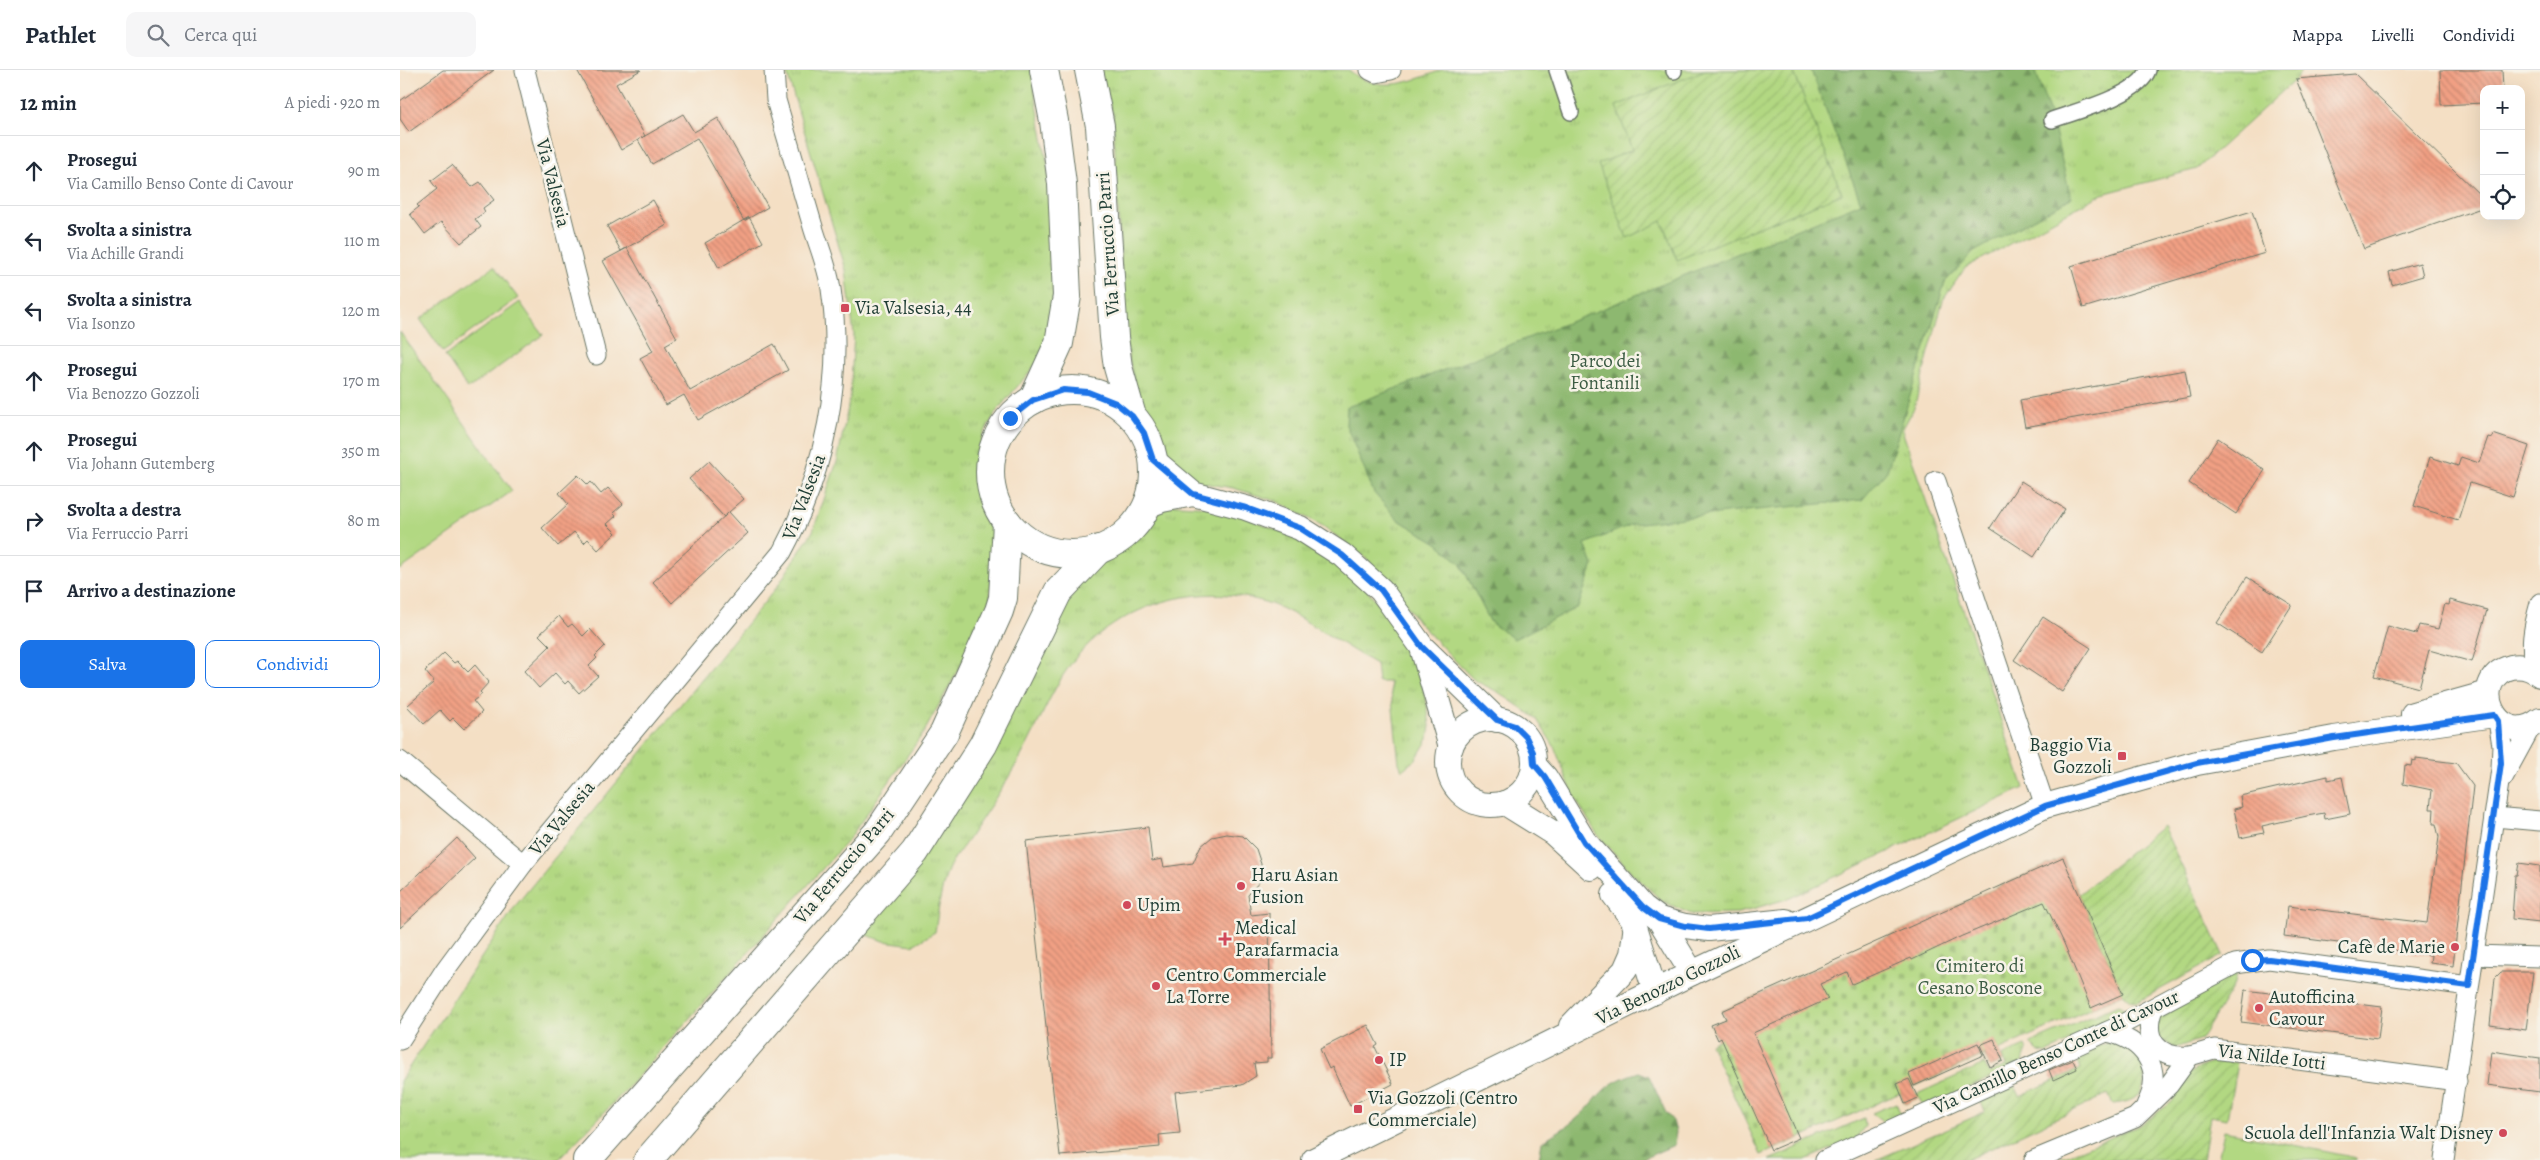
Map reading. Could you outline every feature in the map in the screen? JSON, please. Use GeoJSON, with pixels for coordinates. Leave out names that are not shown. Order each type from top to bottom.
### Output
{"type":"FeatureCollection","features":[{"type":"Feature","properties":{"kind":"main road","name":"Via Ferruccio Parri"},"geometry":{"type":"LineString","coordinates":[[1033,400],[1060,343],[1067,296],[1062,184],[1054,121],[1044,70]]}},
{"type":"Feature","properties":{"kind":"main road","name":"Via Ferruccio Parri"},"geometry":{"type":"LineString","coordinates":[[1089,70],[1100,126],[1114,336],[1118,367],[1132,416]]}},
{"type":"Feature","properties":{"kind":"main road","name":"Via Ferruccio Parri"},"geometry":{"type":"LineString","coordinates":[[1086,391],[1108,398],[1132,416],[1144,433],[1153,460],[1153,482],[1146,506],[1138,520],[1125,535],[1099,549],[1073,554],[1048,551],[1025,540],[1007,522],[996,504],[991,485],[992,454],[1004,426],[1017,411],[1033,400],[1053,392],[1086,391]]}},
{"type":"Feature","properties":{"kind":"main road","name":"Via Ferruccio Parri"},"geometry":{"type":"LineString","coordinates":[[587,1160],[878,832],[944,734],[999,611],[1002,598],[1007,522]]}},
{"type":"Feature","properties":{"kind":"main road","name":"Via Ferruccio Parri"},"geometry":{"type":"LineString","coordinates":[[648,1160],[915,852],[984,745],[1058,592],[1099,549]]}},
{"type":"Feature","properties":{"kind":"street","name":"Via Valsesia"},"geometry":{"type":"LineString","coordinates":[[525,70],[596,354]]}},
{"type":"Feature","properties":{"kind":"street"},"geometry":{"type":"LineString","coordinates":[[1370,70],[1376,72],[1391,70]]}},
{"type":"Feature","properties":{"kind":"street"},"geometry":{"type":"LineString","coordinates":[[1556,70],[1571,112]]}},
{"type":"Feature","properties":{"kind":"street"},"geometry":{"type":"LineString","coordinates":[[2052,120],[2132,89],[2145,78],[2148,70]]}},
{"type":"Feature","properties":{"kind":"street","name":"Via Valsesia"},"geometry":{"type":"LineString","coordinates":[[400,1040],[450,963],[523,864],[782,552],[794,531],[823,450],[835,376],[836,344],[831,288],[776,100],[773,72]]}},
{"type":"Feature","properties":{"kind":"street"},"geometry":{"type":"LineString","coordinates":[[1153,460],[1193,494],[1246,508],[1300,528],[1342,555],[1381,590],[1422,647],[1497,720]]}},
{"type":"Feature","properties":{"kind":"street"},"geometry":{"type":"LineString","coordinates":[[1936,481],[2045,806]]}},
{"type":"Feature","properties":{"kind":"street"},"geometry":{"type":"LineString","coordinates":[[1146,506],[1162,500],[1193,494]]}},
{"type":"Feature","properties":{"kind":"street"},"geometry":{"type":"LineString","coordinates":[[2538,673],[2532,657],[2532,632],[2540,603]]}},
{"type":"Feature","properties":{"kind":"street"},"geometry":{"type":"LineString","coordinates":[[2510,668],[2532,632]]}},
{"type":"Feature","properties":{"kind":"street"},"geometry":{"type":"LineString","coordinates":[[1422,647],[1452,746],[1449,769],[1454,784],[1474,802],[1484,805],[1505,803],[1519,795],[1526,787],[1534,764],[1533,752],[1526,737],[1515,726],[1497,720],[1482,721],[1467,727],[1452,746]]}},
{"type":"Feature","properties":{"kind":"street"},"geometry":{"type":"LineString","coordinates":[[2444,1160],[2457,1081],[2498,788],[2502,745],[2494,710],[2495,677],[2510,668],[2524,667],[2538,673]]}},
{"type":"Feature","properties":{"kind":"street"},"geometry":{"type":"LineString","coordinates":[[2494,710],[2514,728],[2536,723]]}},
{"type":"Feature","properties":{"kind":"street","name":"Via Benozzo Gozzoli"},"geometry":{"type":"LineString","coordinates":[[1314,1160],[1692,973],[2045,806],[2197,763],[2494,710]]}},
{"type":"Feature","properties":{"kind":"street"},"geometry":{"type":"LineString","coordinates":[[2498,788],[2536,723]]}},
{"type":"Feature","properties":{"kind":"street","name":"Via Valsesia"},"geometry":{"type":"LineString","coordinates":[[400,761],[523,864]]}},
{"type":"Feature","properties":{"kind":"street"},"geometry":{"type":"LineString","coordinates":[[1534,764],[1545,777],[1584,842],[1643,907],[1659,919],[1692,973]]}},
{"type":"Feature","properties":{"kind":"street"},"geometry":{"type":"LineString","coordinates":[[1505,803],[1553,833],[1580,857],[1620,902],[1633,920],[1655,992]]}},
{"type":"Feature","properties":{"kind":"street"},"geometry":{"type":"LineString","coordinates":[[2494,817],[2540,821]]}},
{"type":"Feature","properties":{"kind":"street"},"geometry":{"type":"LineString","coordinates":[[1659,919],[1685,926],[1709,929],[1807,918]]}},
{"type":"Feature","properties":{"kind":"street"},"geometry":{"type":"LineString","coordinates":[[1559,1038],[1625,970],[1632,954],[1636,928]]}},
{"type":"Feature","properties":{"kind":"street"},"geometry":{"type":"LineString","coordinates":[[2474,955],[2540,957]]}},
{"type":"Feature","properties":{"kind":"street","name":"Via Camillo Benso Conte di Cavour"},"geometry":{"type":"LineString","coordinates":[[1830,1159],[2106,1032],[2216,973],[2252,960],[2269,959],[2469,986]]}},
{"type":"Feature","properties":{"kind":"street"},"geometry":{"type":"LineString","coordinates":[[2153,1008],[2149,1020],[2150,1034],[2155,1045],[2171,1055],[2190,1056]]}},
{"type":"Feature","properties":{"kind":"street"},"geometry":{"type":"LineString","coordinates":[[2106,1032],[2121,1035],[2134,1042],[2145,1053],[2152,1066],[2154,1082],[2151,1097],[2144,1110]]}},
{"type":"Feature","properties":{"kind":"street","name":"Via Nilde Iotti"},"geometry":{"type":"LineString","coordinates":[[2034,1160],[2135,1118],[2169,1085],[2190,1056],[2214,1049],[2457,1081]]}},
{"type":"Feature","properties":{"kind":"green space"},"geometry":{"type":"Polygon","coordinates":[[[786,70],[1031,70],[1048,167],[1056,259],[1051,334],[1037,363],[996,412],[982,437],[977,466],[982,494],[994,536],[990,600],[961,665],[924,732],[849,839],[623,1093],[558,1160],[400,1160],[400,1081],[516,905],[777,587],[813,531],[837,462],[850,397],[854,335],[846,270],[786,70]]]}},
{"type":"Feature","properties":{"kind":"green space","name":"Parco dei Fontanili"},"geometry":{"type":"Polygon","coordinates":[[[1100,70],[1349,70],[1362,79],[1383,84],[1393,84],[1402,83],[1442,70],[2302,70],[2296,79],[2197,169],[2102,194],[1965,268],[1943,300],[1914,408],[1902,430],[2024,788],[1790,898],[1738,913],[1691,914],[1662,901],[1633,874],[1597,834],[1574,797],[1554,746],[1536,718],[1498,692],[1474,680],[1419,623],[1394,588],[1367,559],[1323,526],[1276,501],[1233,488],[1192,481],[1159,453],[1135,385],[1125,340],[1113,115],[1100,70]]]}},
{"type":"Feature","properties":{"kind":"green space"},"geometry":{"type":"Polygon","coordinates":[[[1705,70],[1793,70],[1842,194],[1677,260],[1662,221],[1627,238],[1598,164],[1632,150],[1616,106],[1705,70]]]}},
{"type":"Feature","properties":{"kind":"green space"},"geometry":{"type":"Polygon","coordinates":[[[1811,70],[2035,70],[2052,120],[2071,198],[1974,252],[1945,282],[1887,471],[1862,500],[1633,524],[1585,544],[1593,565],[1578,607],[1514,639],[1491,623],[1460,563],[1437,543],[1397,519],[1374,493],[1346,425],[1347,407],[1585,316],[1861,203],[1811,70]]]}},
{"type":"Feature","properties":{"kind":"green space"},"geometry":{"type":"Polygon","coordinates":[[[494,266],[518,298],[443,352],[420,319],[494,266]]]}},
{"type":"Feature","properties":{"kind":"green space"},"geometry":{"type":"Polygon","coordinates":[[[520,302],[543,335],[468,389],[445,356],[520,302]]]}},
{"type":"Feature","properties":{"kind":"green space"},"geometry":{"type":"Polygon","coordinates":[[[400,332],[512,491],[400,570],[400,332]]]}},
{"type":"Feature","properties":{"kind":"green space"},"geometry":{"type":"Polygon","coordinates":[[[1165,504],[1225,508],[1314,546],[1361,582],[1394,623],[1417,665],[1426,699],[1430,726],[1428,739],[1416,759],[1402,770],[1399,763],[1390,682],[1378,682],[1376,664],[1297,616],[1257,600],[1227,595],[1198,595],[1168,600],[1140,610],[1114,624],[1090,643],[1070,665],[1056,687],[1014,768],[950,865],[943,888],[935,932],[913,945],[884,941],[857,932],[1079,584],[1148,513],[1165,504]]]}},
{"type":"Feature","properties":{"kind":"green space"},"geometry":{"type":"Polygon","coordinates":[[[2163,826],[2223,955],[2137,1002],[2130,1000],[2123,994],[2079,894],[2163,826]]]}},
{"type":"Feature","properties":{"kind":"green space","name":"Cimitero di Cesano Boscone"},"geometry":{"type":"Polygon","coordinates":[[[2063,858],[2123,994],[1998,1050],[2003,1061],[1990,1067],[1984,1055],[1913,1087],[1918,1098],[1905,1104],[1900,1093],[1761,1155],[1710,1044],[1718,1040],[1711,1025],[1726,1019],[1722,1011],[2063,858]]]}},
{"type":"Feature","properties":{"kind":"green space"},"geometry":{"type":"Polygon","coordinates":[[[2237,972],[2235,983],[2201,1039],[2175,1048],[2157,1037],[2158,1016],[2237,972]]]}},
{"type":"Feature","properties":{"kind":"green space"},"geometry":{"type":"Polygon","coordinates":[[[2118,1005],[2130,1011],[2046,1053],[2039,1052],[2030,1043],[2118,1005]]]}},
{"type":"Feature","properties":{"kind":"green space"},"geometry":{"type":"Polygon","coordinates":[[[2108,1043],[2120,1043],[2140,1055],[2143,1065],[2144,1082],[2143,1088],[2133,1099],[2113,1104],[2108,1094],[1966,1160],[1876,1160],[1985,1112],[1981,1102],[2015,1086],[2020,1096],[2080,1069],[2074,1054],[2108,1043]]]}},
{"type":"Feature","properties":{"kind":"green space"},"geometry":{"type":"Polygon","coordinates":[[[2025,1046],[2027,1051],[2021,1064],[1924,1108],[1917,1094],[1984,1064],[1989,1073],[2006,1066],[2002,1056],[2025,1046]]]}},
{"type":"Feature","properties":{"kind":"green space"},"geometry":{"type":"Polygon","coordinates":[[[2221,1060],[2237,1063],[2227,1119],[2210,1116],[2203,1160],[2055,1160],[2139,1126],[2172,1102],[2188,1075],[2198,1068],[2221,1060]]]}},
{"type":"Feature","properties":{"kind":"green space"},"geometry":{"type":"Polygon","coordinates":[[[1639,1072],[1649,1076],[1666,1113],[1673,1121],[1676,1132],[1674,1145],[1640,1160],[1539,1160],[1542,1142],[1575,1120],[1608,1087],[1625,1077],[1639,1072]]]}},
{"type":"Feature","properties":{"kind":"green space"},"geometry":{"type":"Polygon","coordinates":[[[1896,1103],[1901,1115],[1884,1122],[1872,1113],[1896,1103]]]}},
{"type":"Feature","properties":{"kind":"green space"},"geometry":{"type":"Polygon","coordinates":[[[1864,1118],[1865,1126],[1856,1138],[1805,1160],[1769,1160],[1864,1118]]]}},
{"type":"Feature","properties":{"kind":"green space"},"geometry":{"type":"Polygon","coordinates":[[[2224,1131],[2357,1158],[2357,1160],[2218,1160],[2224,1131]]]}},
{"type":"Feature","properties":{"kind":"building"},"geometry":{"type":"Polygon","coordinates":[[[443,70],[494,70],[409,132],[400,119],[400,101],[443,70]]]}},
{"type":"Feature","properties":{"kind":"building"},"geometry":{"type":"Polygon","coordinates":[[[577,70],[641,70],[616,84],[645,136],[621,150],[577,70]]]}},
{"type":"Feature","properties":{"kind":"building"},"geometry":{"type":"Polygon","coordinates":[[[2440,70],[2502,70],[2503,85],[2480,85],[2480,103],[2441,105],[2440,70]]]}},
{"type":"Feature","properties":{"kind":"building"},"geometry":{"type":"Polygon","coordinates":[[[2355,74],[2480,195],[2480,208],[2364,249],[2296,79],[2355,74]]]}},
{"type":"Feature","properties":{"kind":"building"},"geometry":{"type":"Polygon","coordinates":[[[683,114],[694,132],[718,118],[768,207],[744,221],[697,138],[652,164],[638,140],[683,114]]]}},
{"type":"Feature","properties":{"kind":"building"},"geometry":{"type":"Polygon","coordinates":[[[452,165],[472,187],[480,182],[494,200],[483,208],[485,212],[475,219],[481,227],[461,243],[441,222],[425,234],[410,214],[419,207],[417,205],[437,189],[431,181],[452,165]]]}},
{"type":"Feature","properties":{"kind":"building"},"geometry":{"type":"Polygon","coordinates":[[[653,200],[667,225],[621,251],[607,226],[653,200]]]}},
{"type":"Feature","properties":{"kind":"building"},"geometry":{"type":"Polygon","coordinates":[[[2252,211],[2265,253],[2083,308],[2071,266],[2252,211]]]}},
{"type":"Feature","properties":{"kind":"building"},"geometry":{"type":"Polygon","coordinates":[[[749,217],[763,242],[719,268],[705,243],[749,217]]]}},
{"type":"Feature","properties":{"kind":"building"},"geometry":{"type":"Polygon","coordinates":[[[627,248],[677,338],[665,345],[690,391],[774,344],[788,370],[698,420],[684,395],[666,405],[640,358],[653,351],[603,261],[627,248]]]}},
{"type":"Feature","properties":{"kind":"building"},"geometry":{"type":"Polygon","coordinates":[[[2420,263],[2423,276],[2392,285],[2389,272],[2420,263]]]}},
{"type":"Feature","properties":{"kind":"building"},"geometry":{"type":"Polygon","coordinates":[[[2185,370],[2190,397],[2025,427],[2020,400],[2185,370]]]}},
{"type":"Feature","properties":{"kind":"building"},"geometry":{"type":"Polygon","coordinates":[[[2493,434],[2529,446],[2513,497],[2470,483],[2458,520],[2414,506],[2430,457],[2458,466],[2461,457],[2479,463],[2488,437],[2492,438],[2493,434]]]}},
{"type":"Feature","properties":{"kind":"building"},"geometry":{"type":"Polygon","coordinates":[[[2218,438],[2265,470],[2236,514],[2189,483],[2218,438]]]}},
{"type":"Feature","properties":{"kind":"building"},"geometry":{"type":"Polygon","coordinates":[[[709,461],[744,499],[729,512],[748,533],[672,603],[653,582],[724,517],[689,479],[709,461]]]}},
{"type":"Feature","properties":{"kind":"building"},"geometry":{"type":"Polygon","coordinates":[[[578,475],[588,485],[591,482],[601,494],[608,488],[623,504],[613,513],[616,516],[607,524],[616,533],[598,550],[588,539],[584,543],[574,532],[558,546],[542,528],[568,504],[559,493],[578,475]]]}},
{"type":"Feature","properties":{"kind":"building"},"geometry":{"type":"Polygon","coordinates":[[[2021,481],[2065,509],[2034,557],[1990,528],[2021,481]]]}},
{"type":"Feature","properties":{"kind":"building"},"geometry":{"type":"Polygon","coordinates":[[[2247,577],[2292,605],[2262,652],[2217,623],[2247,577]]]}},
{"type":"Feature","properties":{"kind":"building"},"geometry":{"type":"Polygon","coordinates":[[[2450,600],[2487,610],[2472,662],[2429,650],[2419,688],[2374,676],[2388,626],[2416,634],[2419,625],[2438,629],[2445,604],[2449,605],[2450,600]]]}},
{"type":"Feature","properties":{"kind":"building"},"geometry":{"type":"Polygon","coordinates":[[[559,616],[568,627],[572,624],[583,636],[590,629],[605,646],[595,656],[597,658],[589,666],[598,676],[579,693],[568,681],[565,684],[555,673],[539,688],[524,671],[550,646],[539,635],[559,616]]]}},
{"type":"Feature","properties":{"kind":"building"},"geometry":{"type":"Polygon","coordinates":[[[2043,617],[2091,648],[2062,692],[2014,660],[2043,617]]]}},
{"type":"Feature","properties":{"kind":"building"},"geometry":{"type":"Polygon","coordinates":[[[444,653],[454,663],[457,661],[468,672],[475,665],[489,682],[480,692],[482,694],[473,701],[482,712],[464,729],[453,718],[450,721],[440,710],[424,724],[407,706],[434,682],[425,671],[444,653]]]}},
{"type":"Feature","properties":{"kind":"building"},"geometry":{"type":"Polygon","coordinates":[[[2416,758],[2456,763],[2473,786],[2453,966],[2430,963],[2431,955],[2284,936],[2288,906],[2427,923],[2439,837],[2436,824],[2433,824],[2434,809],[2430,809],[2432,790],[2403,784],[2405,765],[2411,766],[2412,760],[2416,761],[2416,758]]]}},
{"type":"Feature","properties":{"kind":"building"},"geometry":{"type":"Polygon","coordinates":[[[2328,776],[2328,780],[2342,777],[2350,814],[2325,819],[2324,813],[2307,816],[2262,826],[2264,833],[2240,838],[2234,809],[2242,807],[2240,796],[2328,776]]]}},
{"type":"Feature","properties":{"kind":"building","name":"Centro Commerciale La Torre"},"geometry":{"type":"Polygon","coordinates":[[[1148,827],[1152,861],[1162,859],[1164,867],[1193,863],[1200,847],[1212,837],[1227,834],[1243,836],[1256,849],[1261,864],[1260,881],[1248,895],[1251,915],[1269,913],[1271,1058],[1267,1058],[1267,1062],[1254,1063],[1256,1076],[1242,1085],[1175,1092],[1180,1133],[1159,1135],[1160,1147],[1060,1156],[1026,841],[1148,827]]]}},
{"type":"Feature","properties":{"kind":"building"},"geometry":{"type":"Polygon","coordinates":[[[457,838],[475,858],[400,928],[400,892],[457,838]]]}},
{"type":"Feature","properties":{"kind":"building"},"geometry":{"type":"Polygon","coordinates":[[[2063,858],[2123,994],[2091,1008],[2063,941],[2044,902],[1852,984],[1847,972],[1820,984],[1828,999],[1753,1033],[1799,1138],[1771,1150],[1721,1038],[1718,1040],[1711,1025],[1726,1019],[1722,1011],[2063,858]]]}},
{"type":"Feature","properties":{"kind":"building"},"geometry":{"type":"Polygon","coordinates":[[[2519,863],[2540,866],[2540,922],[2512,919],[2515,875],[2517,875],[2519,863]]]}},
{"type":"Feature","properties":{"kind":"building"},"geometry":{"type":"Polygon","coordinates":[[[2501,972],[2533,972],[2526,1030],[2490,1025],[2495,978],[2501,972]]]}},
{"type":"Feature","properties":{"kind":"building"},"geometry":{"type":"Polygon","coordinates":[[[2245,990],[2382,1007],[2378,1039],[2241,1022],[2245,990]]]}},
{"type":"Feature","properties":{"kind":"building"},"geometry":{"type":"Polygon","coordinates":[[[1368,1025],[1378,1045],[1375,1047],[1393,1084],[1350,1106],[1332,1067],[1329,1069],[1320,1049],[1368,1025]]]}},
{"type":"Feature","properties":{"kind":"building"},"geometry":{"type":"Polygon","coordinates":[[[1994,1039],[2003,1061],[1990,1067],[1980,1045],[1994,1039]]]}},
{"type":"Feature","properties":{"kind":"building"},"geometry":{"type":"Polygon","coordinates":[[[1978,1043],[1983,1055],[1914,1086],[1909,1074],[1978,1043]]]}},
{"type":"Feature","properties":{"kind":"building"},"geometry":{"type":"Polygon","coordinates":[[[2491,1051],[2540,1058],[2540,1092],[2487,1085],[2491,1051]]]}},
{"type":"Feature","properties":{"kind":"building"},"geometry":{"type":"Polygon","coordinates":[[[2073,1060],[2077,1069],[2053,1080],[2049,1070],[2073,1060]]]}},
{"type":"Feature","properties":{"kind":"building"},"geometry":{"type":"Polygon","coordinates":[[[1909,1079],[1918,1098],[1905,1104],[1897,1084],[1909,1079]]]}},
{"type":"Feature","properties":{"kind":"place","name":"Via Valsesia, 44"},"geometry":{"type":"Point","coordinates":[845,308]}},
{"type":"Feature","properties":{"kind":"place","name":"Baggio Via Gozzoli"},"geometry":{"type":"Point","coordinates":[2122,756]}},
{"type":"Feature","properties":{"kind":"place","name":"Haru Asian Fusion"},"geometry":{"type":"Point","coordinates":[1241,886]}},
{"type":"Feature","properties":{"kind":"place","name":"Upim"},"geometry":{"type":"Point","coordinates":[1127,905]}},
{"type":"Feature","properties":{"kind":"place","name":"Medical Parafarmacia"},"geometry":{"type":"Point","coordinates":[1225,939]}},
{"type":"Feature","properties":{"kind":"place","name":"Cafè de Marie"},"geometry":{"type":"Point","coordinates":[2455,947]}},
{"type":"Feature","properties":{"kind":"place","name":"Centro Commerciale La Torre"},"geometry":{"type":"Point","coordinates":[1156,986]}},
{"type":"Feature","properties":{"kind":"place","name":"Autofficina Cavour"},"geometry":{"type":"Point","coordinates":[2259,1008]}},
{"type":"Feature","properties":{"kind":"place","name":"IP"},"geometry":{"type":"Point","coordinates":[1379,1060]}},
{"type":"Feature","properties":{"kind":"place","name":"Via Gozzoli (Centro Commerciale)"},"geometry":{"type":"Point","coordinates":[1358,1109]}},
{"type":"Feature","properties":{"kind":"place","name":"Scuola dell'Infanzia Walt Disney"},"geometry":{"type":"Point","coordinates":[2503,1133]}},
{"type":"Feature","properties":{"kind":"route"},"geometry":{"type":"LineString","coordinates":[[1010,418],[1033,400],[1053,392],[1063,390],[1086,391],[1108,398],[1125,409],[1138,424],[1148,442],[1153,460],[1169,476],[1193,494],[1246,508],[1300,528],[1342,555],[1381,590],[1422,647],[1497,720],[1515,726],[1523,733],[1533,752],[1534,764],[1545,777],[1584,842],[1643,907],[1659,919],[1685,926],[1709,929],[1807,918],[2045,806],[2197,763],[2334,738],[2494,715],[2498,721],[2502,745],[2501,763],[2469,986],[2269,959],[2252,960]]}}]}
